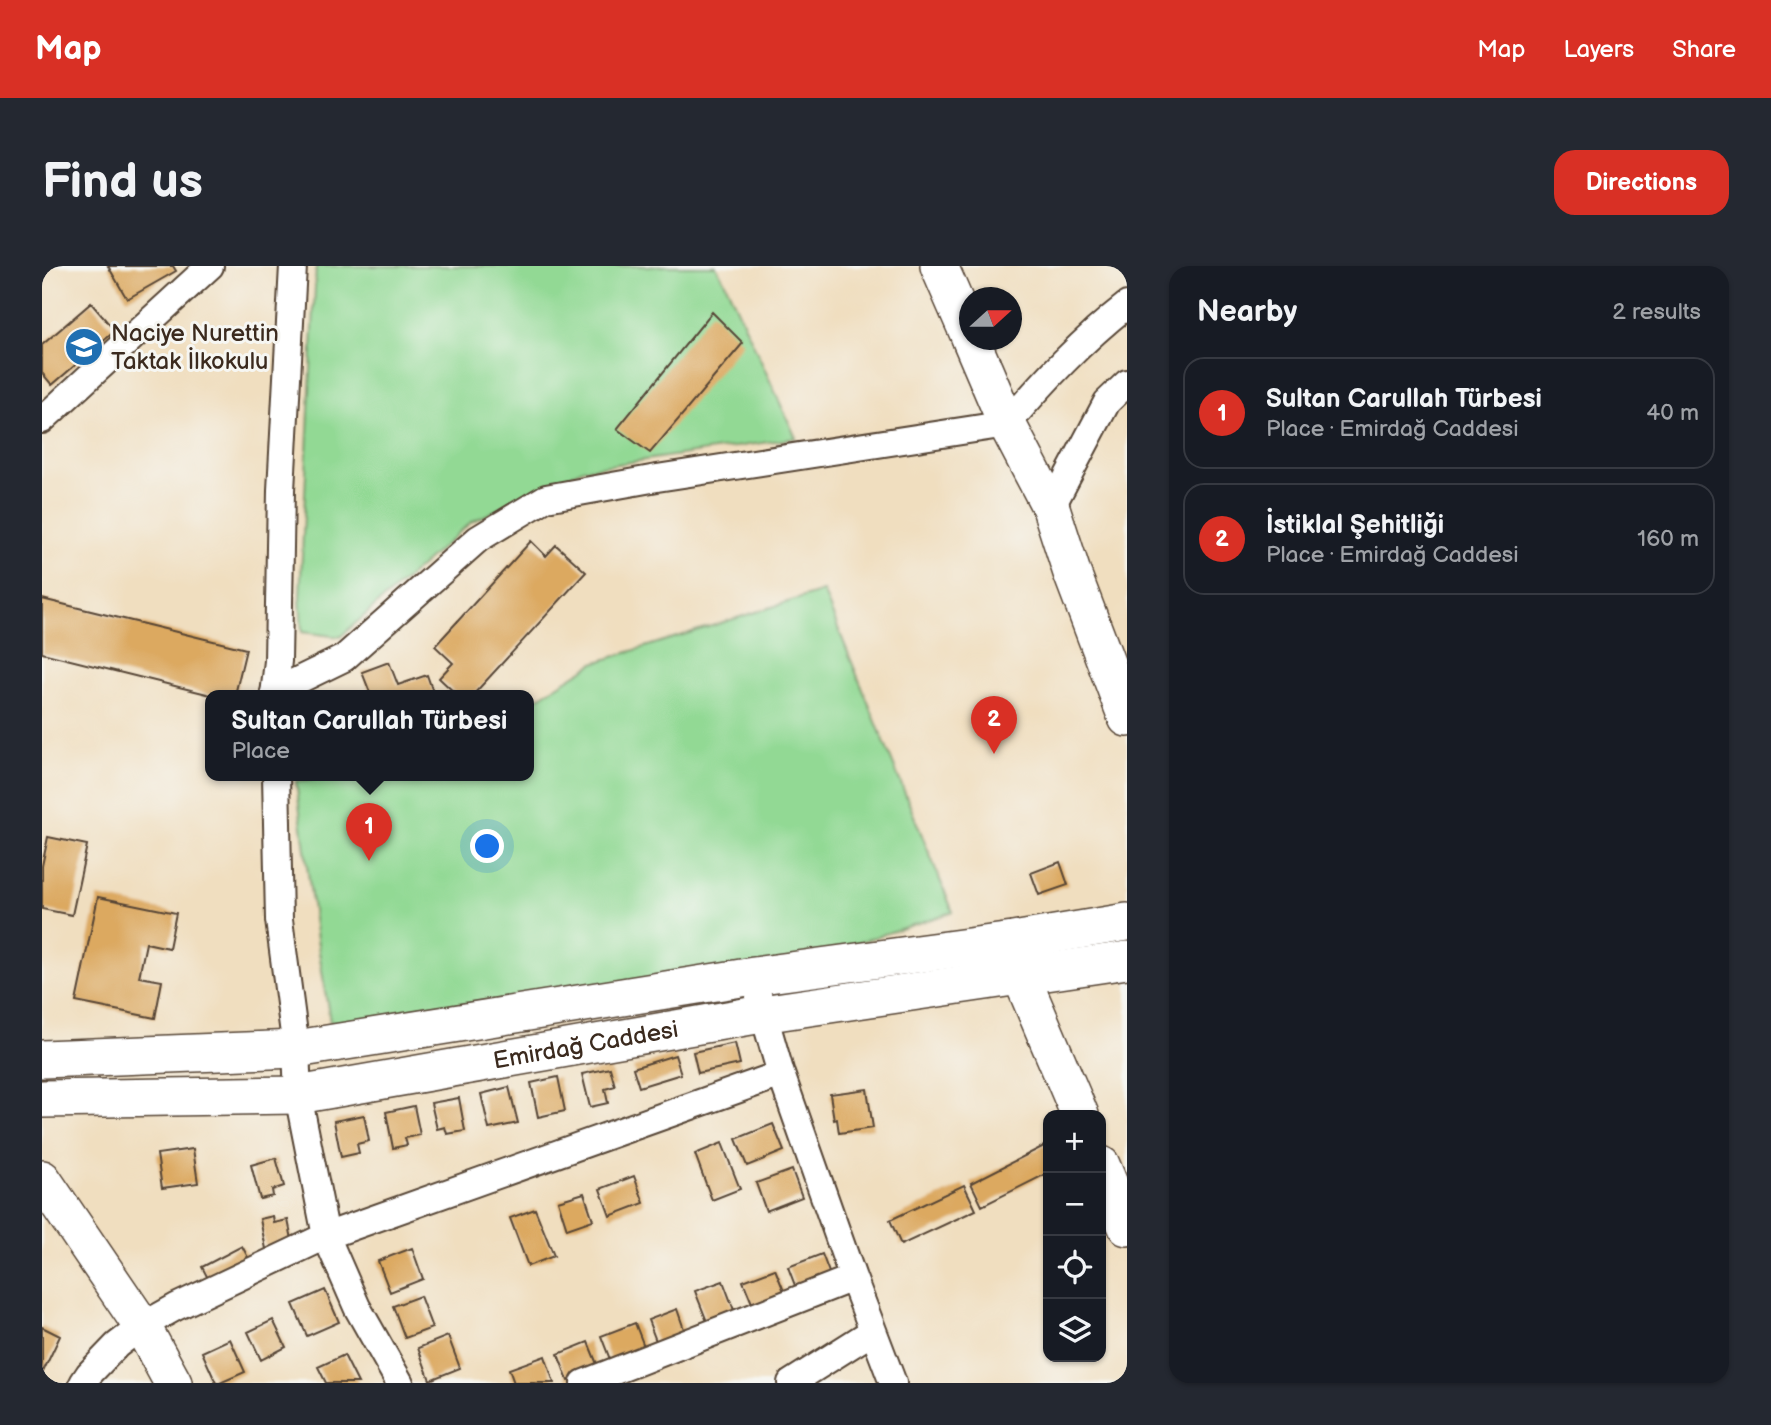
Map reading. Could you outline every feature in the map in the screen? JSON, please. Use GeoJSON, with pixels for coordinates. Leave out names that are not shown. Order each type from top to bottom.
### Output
{"type":"FeatureCollection","features":[{"type":"Feature","properties":{"kind":"main road"},"geometry":{"type":"LineString","coordinates":[[939,266],[959,312]]}},
{"type":"Feature","properties":{"kind":"main road"},"geometry":{"type":"LineString","coordinates":[[975,350],[1007,424],[1051,508],[1072,573],[1127,718]]}},
{"type":"Feature","properties":{"kind":"main road","name":"Emirdağ Caddesi"},"geometry":{"type":"LineString","coordinates":[[42,1059],[296,1048],[754,976],[1013,941],[1127,922]]}},
{"type":"Feature","properties":{"kind":"main road","name":"Emirdağ Caddesi"},"geometry":{"type":"LineString","coordinates":[[42,1099],[298,1095],[762,1014],[1127,960]]}},
{"type":"Feature","properties":{"kind":"main road"},"geometry":{"type":"LineString","coordinates":[[1021,976],[1078,1110]]}},
{"type":"Feature","properties":{"kind":"main road"},"geometry":{"type":"LineString","coordinates":[[1104,1173],[1127,1227]]}},
{"type":"Feature","properties":{"kind":"main road"},"geometry":{"type":"LineString","coordinates":[[42,1179],[142,1326],[173,1383]]}},
{"type":"Feature","properties":{"kind":"street"},"geometry":{"type":"LineString","coordinates":[[42,420],[210,266]]}},
{"type":"Feature","properties":{"kind":"street"},"geometry":{"type":"LineString","coordinates":[[274,690],[278,662],[281,490],[293,266]]}},
{"type":"Feature","properties":{"kind":"street"},"geometry":{"type":"LineString","coordinates":[[280,690],[344,658],[478,539],[546,498],[657,478],[1007,424],[1038,387],[1098,327],[1127,305]]}},
{"type":"Feature","properties":{"kind":"street"},"geometry":{"type":"LineString","coordinates":[[1051,508],[1107,402],[1127,383]]}},
{"type":"Feature","properties":{"kind":"street"},"geometry":{"type":"LineString","coordinates":[[276,781],[279,920],[296,1048],[298,1095],[326,1236],[357,1307],[400,1383]]}},
{"type":"Feature","properties":{"kind":"street"},"geometry":{"type":"LineString","coordinates":[[754,976],[780,1074],[893,1383]]}},
{"type":"Feature","properties":{"kind":"street"},"geometry":{"type":"LineString","coordinates":[[83,1383],[117,1345],[142,1326],[176,1307],[326,1236],[780,1074]]}},
{"type":"Feature","properties":{"kind":"street"},"geometry":{"type":"LineString","coordinates":[[584,1383],[853,1279]]}},
{"type":"Feature","properties":{"kind":"street"},"geometry":{"type":"LineString","coordinates":[[791,1383],[873,1331]]}},
{"type":"Feature","properties":{"kind":"green space"},"geometry":{"type":"Polygon","coordinates":[[[316,266],[716,266],[796,438],[583,469],[471,522],[340,637],[302,632],[300,597],[316,266]]]}},
{"type":"Feature","properties":{"kind":"green space"},"geometry":{"type":"Polygon","coordinates":[[[823,591],[953,912],[754,976],[459,1023],[330,1022],[296,781],[534,781],[534,700],[594,663],[823,591]]]}},
{"type":"Feature","properties":{"kind":"building"},"geometry":{"type":"Polygon","coordinates":[[[108,266],[173,266],[176,271],[127,299],[108,266]]]}},
{"type":"Feature","properties":{"kind":"building"},"geometry":{"type":"Polygon","coordinates":[[[91,303],[115,331],[52,385],[42,373],[42,345],[91,303]]]}},
{"type":"Feature","properties":{"kind":"building"},"geometry":{"type":"Polygon","coordinates":[[[712,312],[743,343],[650,453],[617,429],[712,312]]]}},
{"type":"Feature","properties":{"kind":"building"},"geometry":{"type":"Polygon","coordinates":[[[531,541],[546,556],[556,545],[586,572],[478,690],[452,690],[439,678],[453,663],[435,646],[531,541]]]}},
{"type":"Feature","properties":{"kind":"building"},"geometry":{"type":"Polygon","coordinates":[[[42,599],[246,649],[236,690],[205,690],[205,694],[42,653],[42,599]]]}},
{"type":"Feature","properties":{"kind":"building"},"geometry":{"type":"Polygon","coordinates":[[[389,662],[398,685],[427,675],[432,690],[369,690],[362,672],[389,662]]]}},
{"type":"Feature","properties":{"kind":"building"},"geometry":{"type":"Polygon","coordinates":[[[48,837],[87,845],[72,915],[42,909],[42,866],[48,837]]]}},
{"type":"Feature","properties":{"kind":"building"},"geometry":{"type":"Polygon","coordinates":[[[1060,862],[1068,885],[1039,895],[1031,873],[1060,862]]]}},
{"type":"Feature","properties":{"kind":"building"},"geometry":{"type":"Polygon","coordinates":[[[98,897],[176,913],[169,948],[146,943],[139,977],[162,981],[155,1018],[76,1002],[98,897]]]}},
{"type":"Feature","properties":{"kind":"building"},"geometry":{"type":"Polygon","coordinates":[[[735,1043],[740,1064],[698,1073],[693,1052],[735,1043]]]}},
{"type":"Feature","properties":{"kind":"building"},"geometry":{"type":"Polygon","coordinates":[[[675,1055],[681,1074],[639,1087],[633,1068],[675,1055]]]}},
{"type":"Feature","properties":{"kind":"building"},"geometry":{"type":"Polygon","coordinates":[[[610,1068],[615,1086],[605,1089],[608,1103],[590,1107],[582,1074],[610,1068]]]}},
{"type":"Feature","properties":{"kind":"building"},"geometry":{"type":"Polygon","coordinates":[[[558,1077],[565,1111],[538,1117],[531,1083],[558,1077]]]}},
{"type":"Feature","properties":{"kind":"building"},"geometry":{"type":"Polygon","coordinates":[[[509,1087],[518,1123],[489,1129],[481,1094],[509,1087]]]}},
{"type":"Feature","properties":{"kind":"building"},"geometry":{"type":"Polygon","coordinates":[[[867,1089],[873,1128],[839,1133],[830,1094],[867,1089]]]}},
{"type":"Feature","properties":{"kind":"building"},"geometry":{"type":"Polygon","coordinates":[[[459,1098],[465,1131],[447,1134],[445,1127],[437,1129],[431,1103],[459,1098]]]}},
{"type":"Feature","properties":{"kind":"building"},"geometry":{"type":"Polygon","coordinates":[[[414,1106],[420,1135],[405,1138],[407,1145],[393,1148],[386,1112],[414,1106]]]}},
{"type":"Feature","properties":{"kind":"building"},"geometry":{"type":"Polygon","coordinates":[[[364,1115],[369,1141],[357,1144],[359,1153],[341,1157],[334,1121],[364,1115]]]}},
{"type":"Feature","properties":{"kind":"building"},"geometry":{"type":"Polygon","coordinates":[[[773,1124],[784,1151],[747,1166],[736,1139],[773,1124]]]}},
{"type":"Feature","properties":{"kind":"building"},"geometry":{"type":"Polygon","coordinates":[[[722,1143],[740,1189],[712,1200],[695,1154],[722,1143]]]}},
{"type":"Feature","properties":{"kind":"building"},"geometry":{"type":"Polygon","coordinates":[[[1043,1147],[1043,1176],[982,1206],[971,1183],[1043,1147]]]}},
{"type":"Feature","properties":{"kind":"building"},"geometry":{"type":"Polygon","coordinates":[[[193,1149],[198,1183],[162,1188],[157,1154],[193,1149]]]}},
{"type":"Feature","properties":{"kind":"building"},"geometry":{"type":"Polygon","coordinates":[[[276,1158],[284,1186],[272,1190],[273,1196],[260,1199],[251,1165],[276,1158]]]}},
{"type":"Feature","properties":{"kind":"building"},"geometry":{"type":"Polygon","coordinates":[[[792,1170],[802,1197],[766,1211],[756,1183],[792,1170]]]}},
{"type":"Feature","properties":{"kind":"building"},"geometry":{"type":"Polygon","coordinates":[[[634,1176],[644,1203],[610,1216],[600,1189],[634,1176]]]}},
{"type":"Feature","properties":{"kind":"building"},"geometry":{"type":"Polygon","coordinates":[[[964,1185],[976,1210],[901,1245],[890,1220],[964,1185]]]}},
{"type":"Feature","properties":{"kind":"building"},"geometry":{"type":"Polygon","coordinates":[[[584,1193],[593,1220],[567,1229],[558,1201],[584,1193]]]}},
{"type":"Feature","properties":{"kind":"building"},"geometry":{"type":"Polygon","coordinates":[[[535,1209],[554,1256],[528,1266],[510,1218],[535,1209]]]}},
{"type":"Feature","properties":{"kind":"building"},"geometry":{"type":"Polygon","coordinates":[[[273,1216],[274,1223],[288,1220],[294,1249],[267,1254],[260,1219],[273,1216]]]}},
{"type":"Feature","properties":{"kind":"building"},"geometry":{"type":"Polygon","coordinates":[[[242,1246],[252,1265],[212,1286],[202,1267],[242,1246]]]}},
{"type":"Feature","properties":{"kind":"building"},"geometry":{"type":"Polygon","coordinates":[[[412,1248],[423,1279],[390,1292],[378,1261],[412,1248]]]}},
{"type":"Feature","properties":{"kind":"building"},"geometry":{"type":"Polygon","coordinates":[[[822,1254],[833,1283],[799,1296],[788,1267],[822,1254]]]}},
{"type":"Feature","properties":{"kind":"building"},"geometry":{"type":"Polygon","coordinates":[[[775,1269],[786,1296],[754,1308],[743,1281],[775,1269]]]}},
{"type":"Feature","properties":{"kind":"building"},"geometry":{"type":"Polygon","coordinates":[[[723,1281],[735,1313],[708,1324],[695,1291],[723,1281]]]}},
{"type":"Feature","properties":{"kind":"building"},"geometry":{"type":"Polygon","coordinates":[[[325,1290],[339,1322],[307,1336],[293,1304],[325,1290]]]}},
{"type":"Feature","properties":{"kind":"building"},"geometry":{"type":"Polygon","coordinates":[[[420,1296],[432,1328],[405,1338],[393,1306],[420,1296]]]}},
{"type":"Feature","properties":{"kind":"building"},"geometry":{"type":"Polygon","coordinates":[[[677,1309],[686,1335],[658,1346],[648,1320],[677,1309]]]}},
{"type":"Feature","properties":{"kind":"building"},"geometry":{"type":"Polygon","coordinates":[[[273,1320],[286,1347],[261,1360],[248,1332],[273,1320]]]}},
{"type":"Feature","properties":{"kind":"building"},"geometry":{"type":"Polygon","coordinates":[[[635,1323],[645,1349],[611,1362],[601,1336],[635,1323]]]}},
{"type":"Feature","properties":{"kind":"building"},"geometry":{"type":"Polygon","coordinates":[[[42,1327],[60,1336],[42,1374],[42,1327]]]}},
{"type":"Feature","properties":{"kind":"building"},"geometry":{"type":"Polygon","coordinates":[[[448,1336],[460,1368],[430,1380],[418,1348],[448,1336]]]}},
{"type":"Feature","properties":{"kind":"building"},"geometry":{"type":"Polygon","coordinates":[[[230,1339],[245,1372],[216,1383],[202,1352],[230,1339]]]}},
{"type":"Feature","properties":{"kind":"building"},"geometry":{"type":"Polygon","coordinates":[[[588,1342],[599,1369],[568,1381],[558,1354],[588,1342]]]}},
{"type":"Feature","properties":{"kind":"building"},"geometry":{"type":"Polygon","coordinates":[[[344,1355],[358,1383],[326,1383],[318,1367],[344,1355]]]}},
{"type":"Feature","properties":{"kind":"building"},"geometry":{"type":"Polygon","coordinates":[[[545,1356],[554,1383],[514,1383],[509,1369],[545,1356]]]}},
{"type":"Feature","properties":{"kind":"place","name":"Naciye Nurettin Taktak İlkokulu"},"geometry":{"type":"Point","coordinates":[84,347]}},
{"type":"Feature","properties":{"kind":"place","name":"İstiklal Şehitliği"},"geometry":{"type":"Point","coordinates":[994,754]}},
{"type":"Feature","properties":{"kind":"place","name":"Sultan Carullah Türbesi"},"geometry":{"type":"Point","coordinates":[369,861]}}]}
